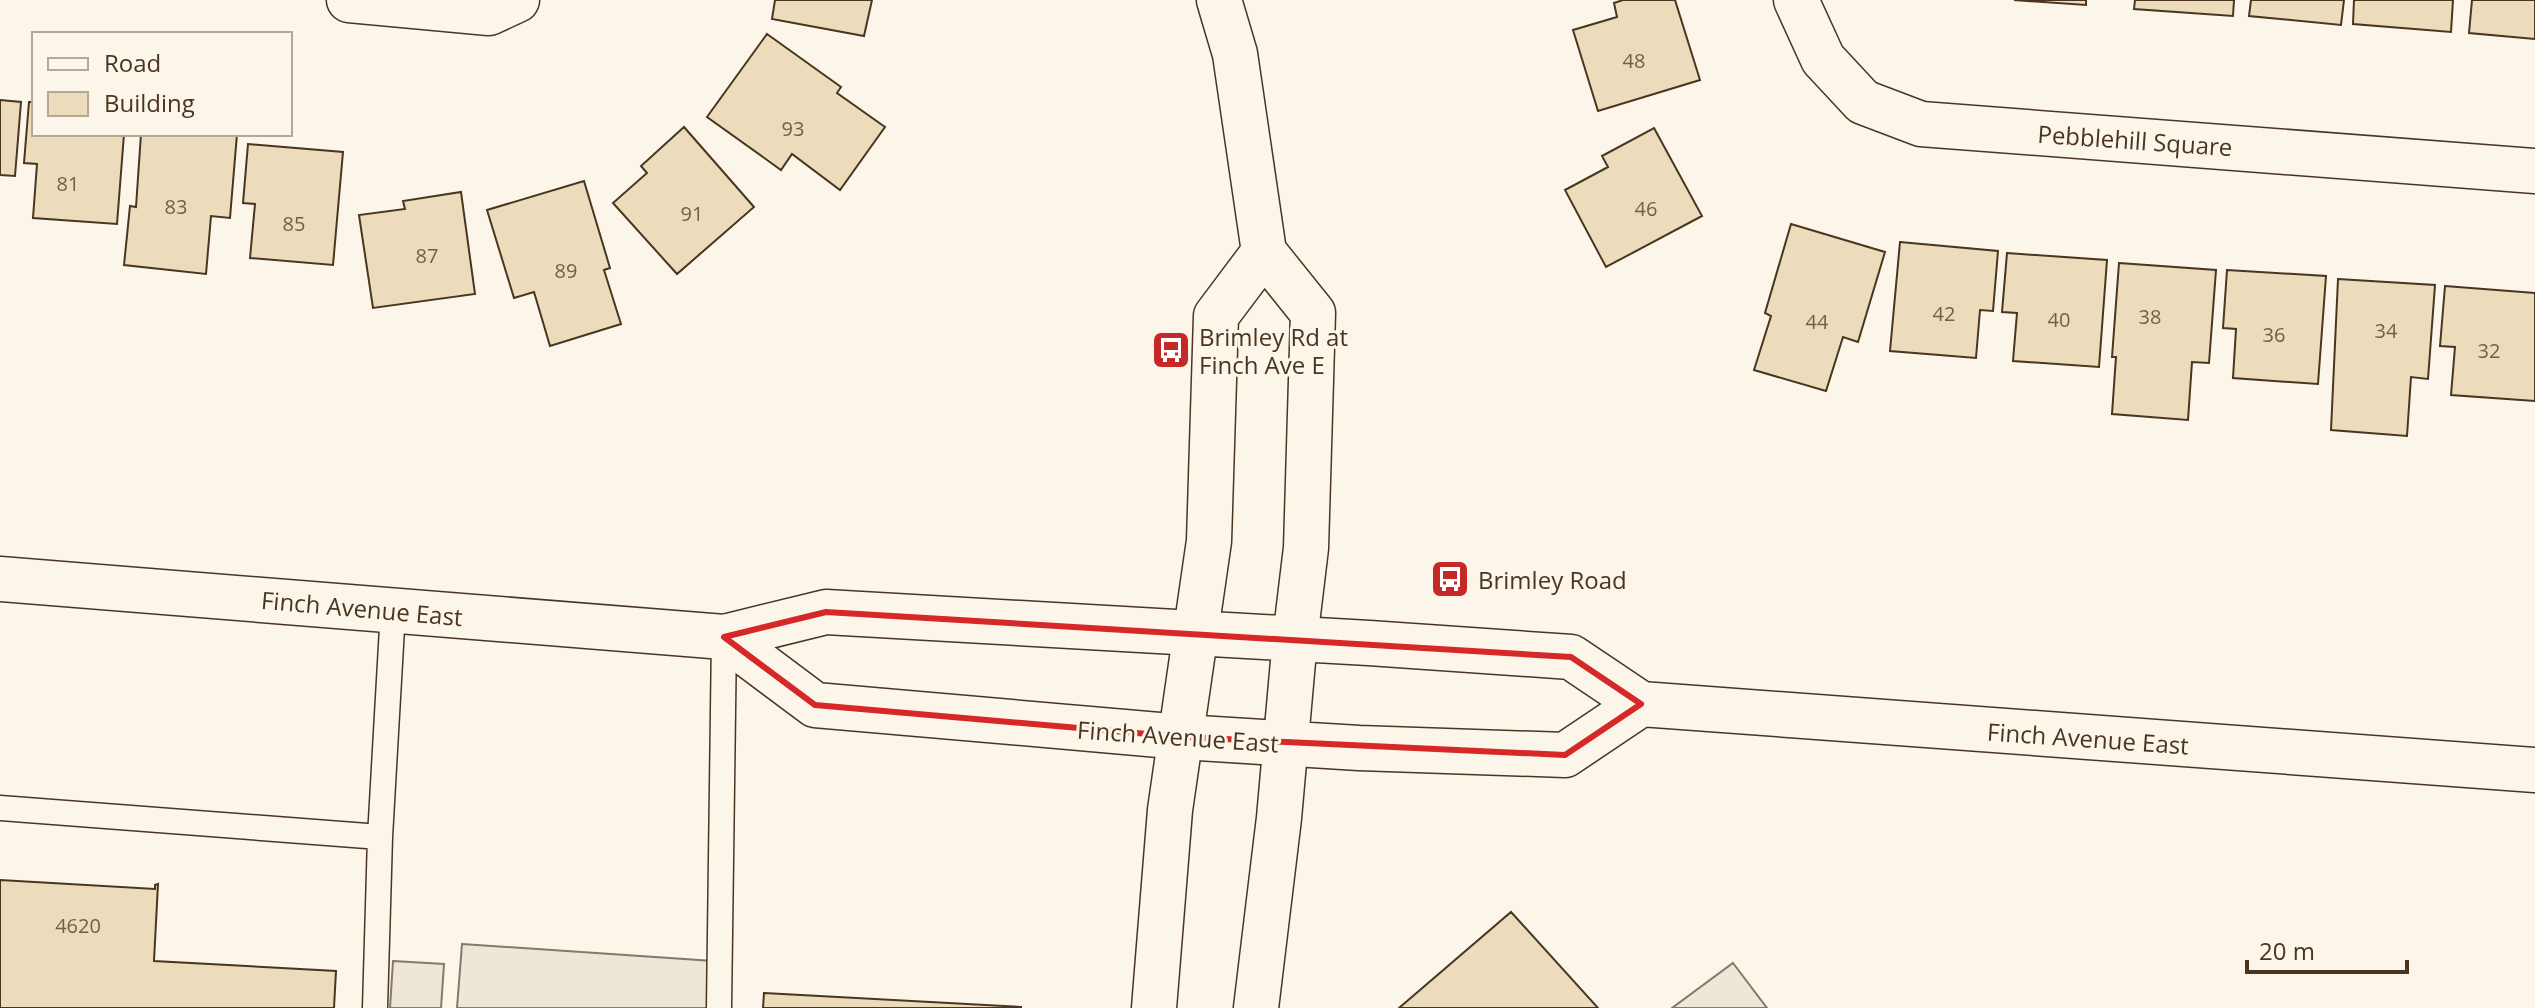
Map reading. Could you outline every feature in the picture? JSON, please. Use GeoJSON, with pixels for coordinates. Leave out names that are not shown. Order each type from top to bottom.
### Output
{"type":"FeatureCollection","features":[{"type":"Feature","properties":{"kind":"main road"},"geometry":{"type":"LineString","coordinates":[[349,0],[489,13],[517,0]]}},
{"type":"Feature","properties":{"kind":"main road"},"geometry":{"type":"LineString","coordinates":[[1219,0],[1235,54],[1264,252],[1313,313],[1306,548],[1256,1008]]}},
{"type":"Feature","properties":{"kind":"main road","name":"Pebblehill Square"},"geometry":{"type":"LineString","coordinates":[[1796,0],[1823,59],[1863,102],[1921,124],[2535,171]]}},
{"type":"Feature","properties":{"kind":"main road"},"geometry":{"type":"LineString","coordinates":[[1154,1008],[1170,810],[1209,541],[1216,316],[1264,252]]}},
{"type":"Feature","properties":{"kind":"main road","name":"Finch Avenue East"},"geometry":{"type":"LineString","coordinates":[[0,579],[724,637],[826,612],[1571,657],[1641,704],[2535,770]]}},
{"type":"Feature","properties":{"kind":"main road","name":"Finch Avenue East"},"geometry":{"type":"LineString","coordinates":[[724,637],[815,705],[1182,737],[1565,755],[1641,704]]}},
{"type":"Feature","properties":{"kind":"lane"},"geometry":{"type":"LineString","coordinates":[[375,1008],[380,837],[393,610]]}},
{"type":"Feature","properties":{"kind":"lane"},"geometry":{"type":"LineString","coordinates":[[719,1008],[724,637]]}},
{"type":"Feature","properties":{"kind":"lane"},"geometry":{"type":"LineString","coordinates":[[0,808],[380,837]]}},
{"type":"Feature","properties":{"kind":"highlighted area"},"geometry":{"type":"Polygon","coordinates":[[[826,612],[1571,657],[1641,704],[1565,755],[1182,737],[815,705],[724,637],[826,612]]]}},
{"type":"Feature","properties":{"kind":"shaded area"},"geometry":{"type":"Polygon","coordinates":[[[462,944],[713,961],[710,1008],[457,1008],[462,944]]]}},
{"type":"Feature","properties":{"kind":"shaded area"},"geometry":{"type":"Polygon","coordinates":[[[393,961],[444,964],[441,1008],[390,1008],[393,961]]]}},
{"type":"Feature","properties":{"kind":"shaded area"},"geometry":{"type":"Polygon","coordinates":[[[1733,963],[1767,1008],[1672,1008],[1733,963]]]}},
{"type":"Feature","properties":{"kind":"building"},"geometry":{"type":"Polygon","coordinates":[[[775,0],[872,0],[864,36],[772,19],[775,0]]]}},
{"type":"Feature","properties":{"kind":"building"},"geometry":{"type":"Polygon","coordinates":[[[1623,0],[1675,0],[1700,80],[1598,111],[1573,30],[1617,17],[1614,3],[1623,0]]]}},
{"type":"Feature","properties":{"kind":"building"},"geometry":{"type":"Polygon","coordinates":[[[2014,0],[2086,0],[2086,5],[2014,0]]]}},
{"type":"Feature","properties":{"kind":"building"},"geometry":{"type":"Polygon","coordinates":[[[2135,0],[2234,0],[2233,16],[2134,9],[2135,0]]]}},
{"type":"Feature","properties":{"kind":"building"},"geometry":{"type":"Polygon","coordinates":[[[2251,0],[2344,0],[2341,25],[2249,16],[2251,0]]]}},
{"type":"Feature","properties":{"kind":"building"},"geometry":{"type":"Polygon","coordinates":[[[2354,0],[2453,0],[2451,32],[2353,24],[2354,0]]]}},
{"type":"Feature","properties":{"kind":"building"},"geometry":{"type":"Polygon","coordinates":[[[2472,0],[2535,0],[2535,39],[2469,33],[2472,0]]]}},
{"type":"Feature","properties":{"kind":"building"},"geometry":{"type":"Polygon","coordinates":[[[767,34],[841,87],[837,93],[885,127],[840,190],[792,154],[781,170],[707,117],[767,34]]]}},
{"type":"Feature","properties":{"kind":"building"},"geometry":{"type":"Polygon","coordinates":[[[0,100],[21,102],[15,176],[0,175],[0,100]]]}},
{"type":"Feature","properties":{"kind":"building"},"geometry":{"type":"Polygon","coordinates":[[[29,102],[32,102],[32,136],[124,136],[117,224],[33,218],[37,164],[24,163],[29,102]]]}},
{"type":"Feature","properties":{"kind":"building"},"geometry":{"type":"Polygon","coordinates":[[[684,127],[754,207],[677,274],[613,203],[647,173],[641,166],[684,127]]]}},
{"type":"Feature","properties":{"kind":"building"},"geometry":{"type":"Polygon","coordinates":[[[1654,128],[1702,216],[1606,267],[1565,190],[1608,167],[1602,156],[1654,128]]]}},
{"type":"Feature","properties":{"kind":"building"},"geometry":{"type":"Polygon","coordinates":[[[141,136],[237,136],[230,218],[211,216],[206,274],[124,265],[130,206],[136,207],[141,136]]]}},
{"type":"Feature","properties":{"kind":"building"},"geometry":{"type":"Polygon","coordinates":[[[248,144],[343,152],[333,265],[250,258],[255,204],[243,203],[248,144]]]}},
{"type":"Feature","properties":{"kind":"building"},"geometry":{"type":"Polygon","coordinates":[[[584,181],[610,268],[604,270],[621,324],[550,346],[534,292],[514,298],[487,210],[584,181]]]}},
{"type":"Feature","properties":{"kind":"building"},"geometry":{"type":"Polygon","coordinates":[[[461,192],[475,294],[373,308],[359,215],[405,209],[403,201],[461,192]]]}},
{"type":"Feature","properties":{"kind":"building"},"geometry":{"type":"Polygon","coordinates":[[[1791,224],[1885,252],[1858,342],[1843,337],[1826,391],[1754,370],[1771,316],[1765,313],[1791,224]]]}},
{"type":"Feature","properties":{"kind":"building"},"geometry":{"type":"Polygon","coordinates":[[[1900,242],[1998,251],[1993,311],[1980,310],[1976,358],[1890,351],[1900,242]]]}},
{"type":"Feature","properties":{"kind":"building"},"geometry":{"type":"Polygon","coordinates":[[[2007,253],[2107,260],[2099,367],[2013,361],[2017,313],[2002,312],[2007,253]]]}},
{"type":"Feature","properties":{"kind":"building"},"geometry":{"type":"Polygon","coordinates":[[[2119,263],[2216,270],[2209,363],[2192,362],[2188,420],[2112,414],[2116,357],[2112,357],[2119,263]]]}},
{"type":"Feature","properties":{"kind":"building"},"geometry":{"type":"Polygon","coordinates":[[[2227,270],[2326,276],[2318,384],[2233,378],[2236,329],[2223,328],[2227,270]]]}},
{"type":"Feature","properties":{"kind":"building"},"geometry":{"type":"Polygon","coordinates":[[[2338,279],[2435,285],[2428,379],[2411,377],[2407,436],[2331,430],[2338,279]]]}},
{"type":"Feature","properties":{"kind":"building"},"geometry":{"type":"Polygon","coordinates":[[[2445,286],[2535,293],[2535,401],[2451,395],[2455,347],[2440,346],[2445,286]]]}},
{"type":"Feature","properties":{"kind":"building"},"geometry":{"type":"Polygon","coordinates":[[[0,880],[155,889],[158,884],[154,961],[336,971],[334,1008],[0,1008],[0,880]]]}},
{"type":"Feature","properties":{"kind":"building"},"geometry":{"type":"Polygon","coordinates":[[[1511,912],[1598,1008],[1399,1008],[1511,912]]]}},
{"type":"Feature","properties":{"kind":"building"},"geometry":{"type":"Polygon","coordinates":[[[764,993],[1021,1007],[1021,1008],[763,1008],[764,993]]]}},
{"type":"Feature","properties":{"kind":"place","name":"Brimley Rd at Finch Ave E"},"geometry":{"type":"Point","coordinates":[1171,350]}},
{"type":"Feature","properties":{"kind":"place","name":"Brimley Road"},"geometry":{"type":"Point","coordinates":[1450,579]}}]}
